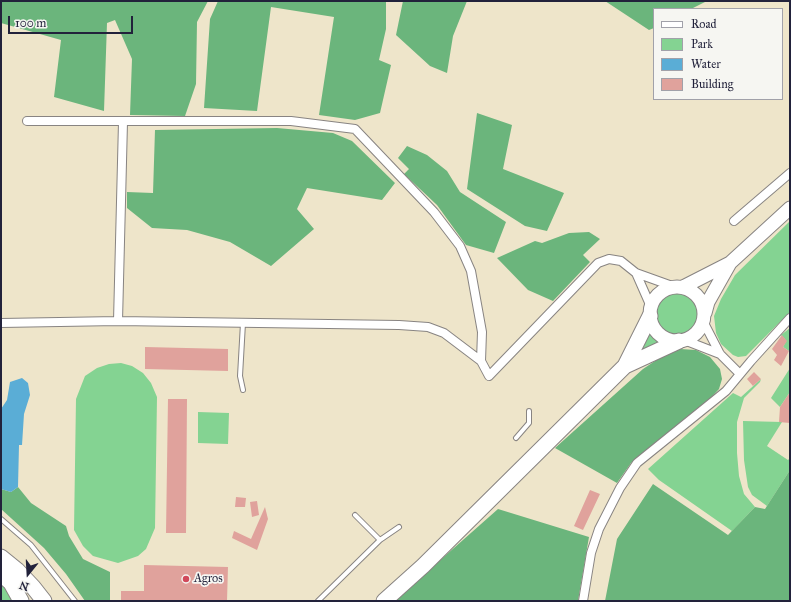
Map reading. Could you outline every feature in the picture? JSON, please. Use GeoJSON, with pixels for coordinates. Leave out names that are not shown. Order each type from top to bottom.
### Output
{"type":"FeatureCollection","features":[{"type":"Feature","properties":{"kind":"highway"},"geometry":{"type":"LineString","coordinates":[[625,366],[650,311]]}},
{"type":"Feature","properties":{"kind":"highway"},"geometry":{"type":"LineString","coordinates":[[384,601],[423,566],[625,366],[682,340]]}},
{"type":"Feature","properties":{"kind":"highway"},"geometry":{"type":"LineString","coordinates":[[1,558],[21,574],[44,601]]}},
{"type":"Feature","properties":{"kind":"highway"},"geometry":{"type":"LineString","coordinates":[[1,574],[11,583],[21,601]]}},
{"type":"Feature","properties":{"kind":"main road"},"geometry":{"type":"LineString","coordinates":[[730,263],[708,302],[704,317],[695,334],[682,340],[668,340],[656,331],[650,311],[660,293],[679,287],[730,263],[790,208]]}},
{"type":"Feature","properties":{"kind":"main road"},"geometry":{"type":"LineString","coordinates":[[679,287],[698,296],[704,317]]}},
{"type":"Feature","properties":{"kind":"street"},"geometry":{"type":"LineString","coordinates":[[27,121],[291,121],[356,129],[434,212],[460,246],[472,279],[482,332],[481,361]]}},
{"type":"Feature","properties":{"kind":"street"},"geometry":{"type":"LineString","coordinates":[[118,321],[123,122]]}},
{"type":"Feature","properties":{"kind":"street"},"geometry":{"type":"LineString","coordinates":[[734,221],[790,173]]}},
{"type":"Feature","properties":{"kind":"street"},"geometry":{"type":"LineString","coordinates":[[1,323],[118,321],[399,325],[428,327],[444,333],[481,361],[489,376],[598,263],[609,259],[621,261],[636,274],[679,287]]}},
{"type":"Feature","properties":{"kind":"street"},"geometry":{"type":"LineString","coordinates":[[636,274],[650,311]]}},
{"type":"Feature","properties":{"kind":"street"},"geometry":{"type":"LineString","coordinates":[[704,317],[720,354],[740,374]]}},
{"type":"Feature","properties":{"kind":"street"},"geometry":{"type":"LineString","coordinates":[[583,601],[591,553],[599,529],[620,488],[638,463],[726,391],[790,318]]}},
{"type":"Feature","properties":{"kind":"street"},"geometry":{"type":"LineString","coordinates":[[682,340],[720,354]]}},
{"type":"Feature","properties":{"kind":"lane"},"geometry":{"type":"LineString","coordinates":[[243,323],[240,376],[243,390]]}},
{"type":"Feature","properties":{"kind":"lane"},"geometry":{"type":"LineString","coordinates":[[516,438],[529,423],[529,411]]}},
{"type":"Feature","properties":{"kind":"lane"},"geometry":{"type":"LineString","coordinates":[[355,515],[380,540]]}},
{"type":"Feature","properties":{"kind":"lane"},"geometry":{"type":"LineString","coordinates":[[1,519],[31,545],[75,601]]}},
{"type":"Feature","properties":{"kind":"lane"},"geometry":{"type":"LineString","coordinates":[[318,601],[380,540],[399,527]]}},
{"type":"Feature","properties":{"kind":"green space"},"geometry":{"type":"Polygon","coordinates":[[[1,1],[208,1],[197,22],[196,84],[185,116],[130,115],[132,59],[115,20],[107,23],[104,111],[54,97],[61,40],[1,23],[1,1]]]}},
{"type":"Feature","properties":{"kind":"green space"},"geometry":{"type":"Polygon","coordinates":[[[218,1],[386,1],[386,29],[379,60],[391,65],[380,113],[355,120],[319,115],[334,17],[271,7],[257,111],[204,108],[210,19],[218,1]]]}},
{"type":"Feature","properties":{"kind":"green space"},"geometry":{"type":"Polygon","coordinates":[[[403,1],[467,1],[453,36],[447,73],[430,66],[396,35],[403,1]]]}},
{"type":"Feature","properties":{"kind":"green space"},"geometry":{"type":"Polygon","coordinates":[[[605,1],[707,1],[693,8],[653,8],[653,28],[649,30],[605,1]]]}},
{"type":"Feature","properties":{"kind":"green space"},"geometry":{"type":"Polygon","coordinates":[[[477,113],[512,125],[503,169],[564,193],[547,231],[525,226],[467,189],[477,113]]]}},
{"type":"Feature","properties":{"kind":"green space"},"geometry":{"type":"Polygon","coordinates":[[[277,128],[333,133],[352,141],[395,183],[382,200],[307,188],[297,209],[314,229],[271,266],[230,242],[187,230],[152,228],[127,208],[127,192],[153,193],[155,130],[277,128]]]}},
{"type":"Feature","properties":{"kind":"green space"},"geometry":{"type":"Polygon","coordinates":[[[407,146],[427,155],[447,171],[460,192],[506,222],[494,253],[466,245],[437,205],[404,174],[409,169],[398,158],[407,146]]]}},
{"type":"Feature","properties":{"kind":"green space"},"geometry":{"type":"Polygon","coordinates":[[[790,221],[790,312],[746,356],[738,357],[733,355],[721,344],[716,333],[714,316],[721,299],[735,275],[790,221]]]}},
{"type":"Feature","properties":{"kind":"green space"},"geometry":{"type":"Polygon","coordinates":[[[589,232],[600,239],[583,255],[590,262],[553,301],[528,290],[497,258],[535,241],[542,243],[569,233],[589,232]]]}},
{"type":"Feature","properties":{"kind":"green space"},"geometry":{"type":"Polygon","coordinates":[[[673,293],[681,293],[689,296],[695,302],[698,314],[695,326],[689,332],[681,335],[673,335],[665,332],[659,326],[656,318],[656,310],[659,302],[665,296],[673,293]]]}},
{"type":"Feature","properties":{"kind":"green space"},"geometry":{"type":"Polygon","coordinates":[[[790,328],[789,351],[783,347],[786,341],[781,335],[790,328]]]}},
{"type":"Feature","properties":{"kind":"green space"},"geometry":{"type":"Polygon","coordinates":[[[648,331],[654,339],[661,344],[635,360],[648,331]]]}},
{"type":"Feature","properties":{"kind":"green space"},"geometry":{"type":"Polygon","coordinates":[[[680,349],[696,350],[710,357],[720,369],[722,379],[719,389],[707,402],[631,463],[617,483],[555,448],[643,369],[664,355],[680,349]]]}},
{"type":"Feature","properties":{"kind":"green space"},"geometry":{"type":"Polygon","coordinates":[[[121,363],[132,366],[143,373],[151,383],[157,397],[155,528],[146,549],[138,556],[118,563],[93,556],[83,546],[74,530],[76,399],[85,376],[97,368],[109,364],[121,363]]]}},
{"type":"Feature","properties":{"kind":"green space"},"geometry":{"type":"Polygon","coordinates":[[[790,368],[790,392],[780,407],[771,398],[790,368]]]}},
{"type":"Feature","properties":{"kind":"green space"},"geometry":{"type":"Polygon","coordinates":[[[761,379],[760,382],[744,398],[737,422],[739,476],[744,494],[755,507],[732,531],[659,480],[648,469],[733,393],[741,397],[761,379]]]}},
{"type":"Feature","properties":{"kind":"green space"},"geometry":{"type":"Polygon","coordinates":[[[198,412],[229,413],[228,444],[198,443],[198,412]]]}},
{"type":"Feature","properties":{"kind":"green space"},"geometry":{"type":"Polygon","coordinates":[[[743,421],[782,422],[767,446],[788,460],[790,458],[790,470],[767,506],[752,495],[748,487],[744,460],[743,421]]]}},
{"type":"Feature","properties":{"kind":"green space"},"geometry":{"type":"Polygon","coordinates":[[[790,470],[790,601],[605,601],[617,539],[653,484],[728,535],[755,507],[765,509],[790,470]]]}},
{"type":"Feature","properties":{"kind":"green space"},"geometry":{"type":"Polygon","coordinates":[[[18,487],[31,503],[66,526],[69,536],[83,559],[110,572],[110,601],[85,601],[66,574],[44,548],[1,509],[1,489],[11,492],[18,487]]]}},
{"type":"Feature","properties":{"kind":"green space"},"geometry":{"type":"Polygon","coordinates":[[[498,509],[589,537],[578,601],[394,601],[498,509]]]}},
{"type":"Feature","properties":{"kind":"green space"},"geometry":{"type":"Polygon","coordinates":[[[1,583],[2,584],[14,601],[1,601],[1,583]]]}},
{"type":"Feature","properties":{"kind":"water"},"geometry":{"type":"Polygon","coordinates":[[[22,378],[28,383],[30,395],[24,414],[22,445],[19,445],[18,487],[11,492],[1,489],[1,409],[7,400],[10,382],[22,378]]]}},
{"type":"Feature","properties":{"kind":"building"},"geometry":{"type":"Polygon","coordinates":[[[782,335],[787,341],[783,347],[789,351],[781,366],[774,360],[777,355],[772,349],[782,335]]]}},
{"type":"Feature","properties":{"kind":"building"},"geometry":{"type":"Polygon","coordinates":[[[145,347],[228,349],[228,371],[145,369],[145,347]]]}},
{"type":"Feature","properties":{"kind":"building"},"geometry":{"type":"Polygon","coordinates":[[[754,372],[761,379],[753,386],[747,379],[754,372]]]}},
{"type":"Feature","properties":{"kind":"building"},"geometry":{"type":"Polygon","coordinates":[[[790,392],[790,423],[779,422],[780,407],[790,392]]]}},
{"type":"Feature","properties":{"kind":"building"},"geometry":{"type":"Polygon","coordinates":[[[168,399],[187,399],[186,533],[166,533],[168,399]]]}},
{"type":"Feature","properties":{"kind":"building"},"geometry":{"type":"Polygon","coordinates":[[[590,490],[600,494],[583,530],[574,526],[590,490]]]}},
{"type":"Feature","properties":{"kind":"building"},"geometry":{"type":"Polygon","coordinates":[[[236,497],[246,498],[245,507],[235,507],[236,497]]]}},
{"type":"Feature","properties":{"kind":"building"},"geometry":{"type":"Polygon","coordinates":[[[257,501],[259,515],[252,517],[250,502],[257,501]]]}},
{"type":"Feature","properties":{"kind":"building"},"geometry":{"type":"Polygon","coordinates":[[[265,507],[268,519],[257,550],[232,538],[234,531],[251,539],[265,507]]]}},
{"type":"Feature","properties":{"kind":"building","name":"Agros"},"geometry":{"type":"Polygon","coordinates":[[[144,565],[228,567],[227,601],[121,601],[121,591],[144,591],[144,565]]]}},
{"type":"Feature","properties":{"kind":"place","name":"Agros"},"geometry":{"type":"Point","coordinates":[186,579]}}]}
